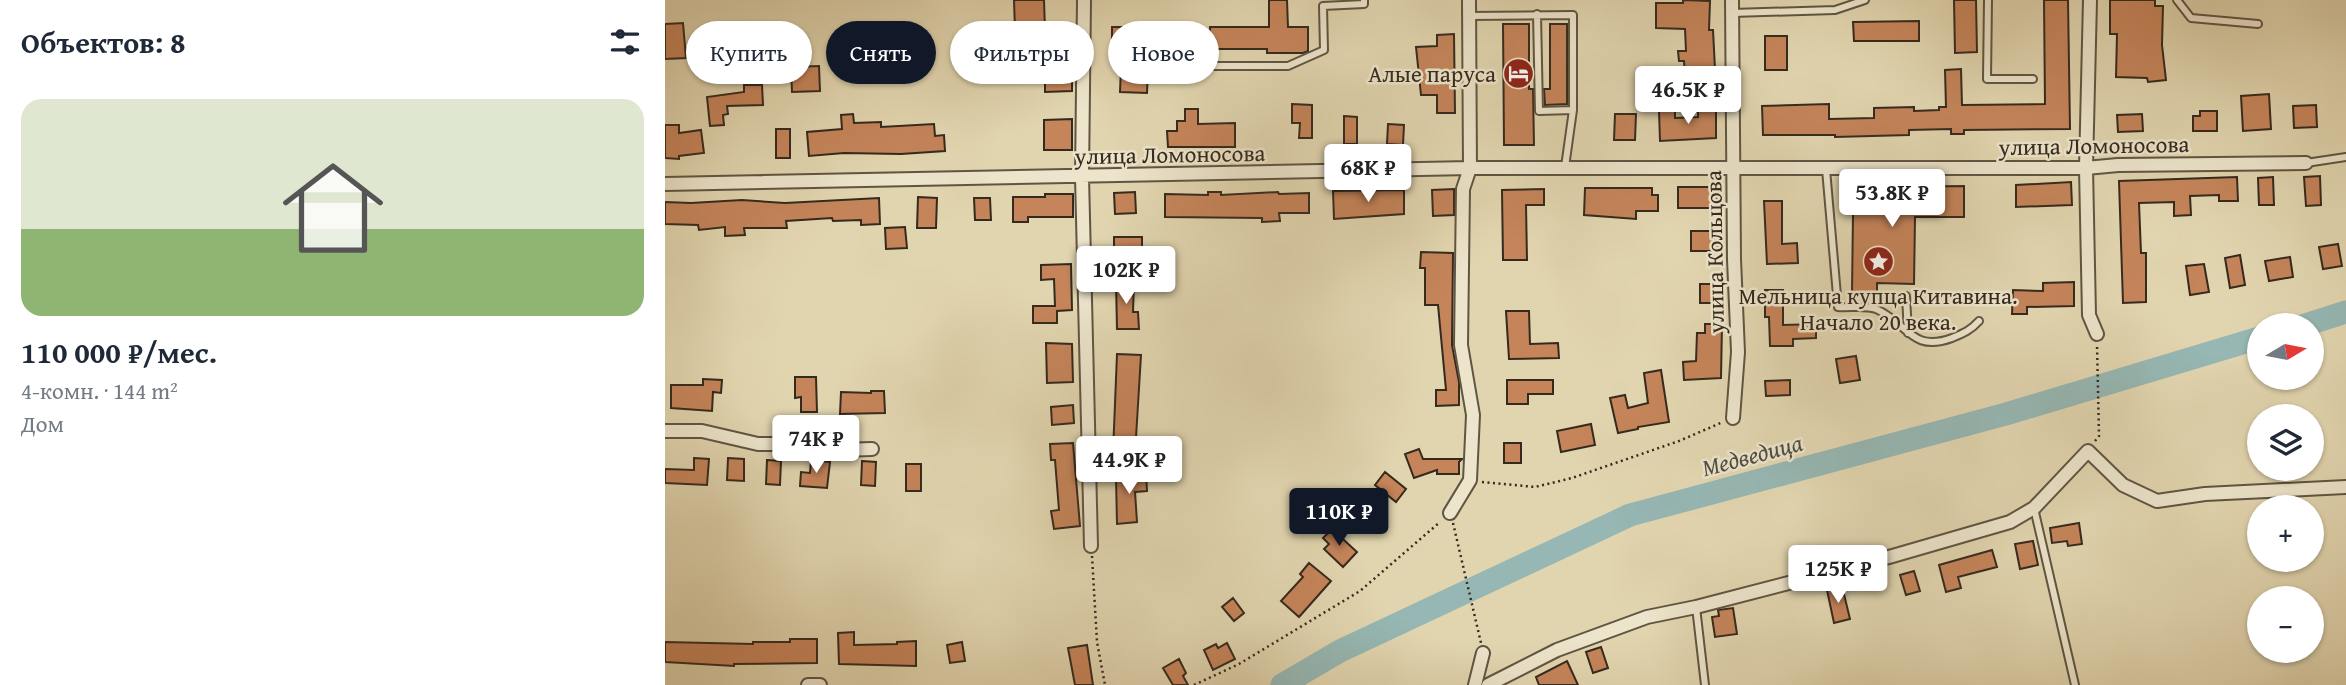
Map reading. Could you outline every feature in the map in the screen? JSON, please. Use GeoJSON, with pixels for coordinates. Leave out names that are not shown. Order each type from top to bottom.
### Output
{"type":"FeatureCollection","features":[{"type":"Feature","properties":{"kind":"street"},"geometry":{"type":"LineString","coordinates":[[1084,0],[1082,177],[1091,546]]}},
{"type":"Feature","properties":{"kind":"street"},"geometry":{"type":"LineString","coordinates":[[1450,513],[1470,480],[1473,415],[1461,345],[1463,189],[1470,168],[1469,0]]}},
{"type":"Feature","properties":{"kind":"street"},"geometry":{"type":"LineString","coordinates":[[2091,0],[2086,167],[2089,315],[2097,334]]}},
{"type":"Feature","properties":{"kind":"street","name":"улица Кольцова"},"geometry":{"type":"LineString","coordinates":[[1732,6],[1734,259],[1738,352],[1733,418]]}},
{"type":"Feature","properties":{"kind":"street","name":"улица Ломоносова"},"geometry":{"type":"LineString","coordinates":[[665,184],[1470,168],[1825,169],[2306,163]]}},
{"type":"Feature","properties":{"kind":"street"},"geometry":{"type":"LineString","coordinates":[[665,431],[702,431],[758,444],[799,443],[841,450],[872,449]]}},
{"type":"Feature","properties":{"kind":"street"},"geometry":{"type":"LineString","coordinates":[[1488,685],[1557,650],[1634,621],[1889,557],[2010,522],[2034,508],[2088,452],[2123,485],[2157,501],[2205,494],[2346,487]]}},
{"type":"Feature","properties":{"kind":"street"},"geometry":{"type":"LineString","coordinates":[[1475,685],[1483,653]]}},
{"type":"Feature","properties":{"kind":"street"},"geometry":{"type":"LineString","coordinates":[[808,685],[820,685]]}},
{"type":"Feature","properties":{"kind":"lane"},"geometry":{"type":"LineString","coordinates":[[1219,66],[1287,66],[1324,50],[1322,6],[1364,4],[1364,0]]}},
{"type":"Feature","properties":{"kind":"lane"},"geometry":{"type":"LineString","coordinates":[[1732,6],[1835,10],[1865,0]]}},
{"type":"Feature","properties":{"kind":"lane"},"geometry":{"type":"LineString","coordinates":[[1987,0],[1987,79],[2033,79]]}},
{"type":"Feature","properties":{"kind":"lane"},"geometry":{"type":"LineString","coordinates":[[2177,0],[2191,18],[2258,24]]}},
{"type":"Feature","properties":{"kind":"lane"},"geometry":{"type":"LineString","coordinates":[[1537,14],[1539,111],[1573,110]]}},
{"type":"Feature","properties":{"kind":"lane"},"geometry":{"type":"LineString","coordinates":[[1469,16],[1573,15],[1573,110],[1565,169]]}},
{"type":"Feature","properties":{"kind":"lane"},"geometry":{"type":"LineString","coordinates":[[2306,163],[2346,157]]}},
{"type":"Feature","properties":{"kind":"lane"},"geometry":{"type":"LineString","coordinates":[[1825,169],[1837,307],[1873,308],[1893,319],[1921,341],[1937,343],[1970,331],[1979,321]]}},
{"type":"Feature","properties":{"kind":"lane"},"geometry":{"type":"LineString","coordinates":[[1906,296],[1908,333]]}},
{"type":"Feature","properties":{"kind":"lane"},"geometry":{"type":"LineString","coordinates":[[2034,508],[2075,685]]}},
{"type":"Feature","properties":{"kind":"lane"},"geometry":{"type":"LineString","coordinates":[[1696,607],[1705,685]]}},
{"type":"Feature","properties":{"kind":"path"},"geometry":{"type":"LineString","coordinates":[[2097,334],[2099,436]]}},
{"type":"Feature","properties":{"kind":"path"},"geometry":{"type":"LineString","coordinates":[[1470,480],[1524,486],[1547,484],[1679,441],[1733,418]]}},
{"type":"Feature","properties":{"kind":"path"},"geometry":{"type":"LineString","coordinates":[[1194,685],[1239,664],[1360,592],[1450,513],[1483,653]]}},
{"type":"Feature","properties":{"kind":"path"},"geometry":{"type":"LineString","coordinates":[[1091,546],[1097,642],[1105,685]]}},
{"type":"Feature","properties":{"kind":"building"},"geometry":{"type":"Polygon","coordinates":[[[1014,0],[1044,0],[1045,21],[1015,21],[1014,0]]]}},
{"type":"Feature","properties":{"kind":"building"},"geometry":{"type":"Polygon","coordinates":[[[1269,0],[1287,0],[1288,27],[1308,27],[1308,51],[1267,53],[1267,49],[1219,49],[1219,27],[1269,27],[1269,0]]]}},
{"type":"Feature","properties":{"kind":"building"},"geometry":{"type":"Polygon","coordinates":[[[1683,0],[1710,1],[1709,30],[1713,30],[1716,89],[1686,91],[1684,61],[1679,61],[1678,51],[1686,51],[1685,29],[1656,28],[1656,3],[1683,3],[1683,0]]]}},
{"type":"Feature","properties":{"kind":"building"},"geometry":{"type":"Polygon","coordinates":[[[1954,0],[1976,0],[1977,52],[1955,53],[1954,0]]]}},
{"type":"Feature","properties":{"kind":"building"},"geometry":{"type":"Polygon","coordinates":[[[2044,0],[2068,0],[2070,129],[1964,130],[1964,134],[1951,134],[1951,129],[1909,130],[1909,135],[1835,137],[1763,135],[1762,106],[1829,104],[1829,119],[1874,118],[1874,108],[1914,107],[1914,111],[1939,110],[1939,107],[1946,107],[1945,70],[1961,69],[1962,105],[2045,104],[2044,0]]]}},
{"type":"Feature","properties":{"kind":"building"},"geometry":{"type":"Polygon","coordinates":[[[2110,0],[2155,0],[2155,6],[2163,6],[2162,45],[2166,80],[2148,82],[2147,78],[2116,77],[2117,34],[2110,34],[2110,0]]]}},
{"type":"Feature","properties":{"kind":"building"},"geometry":{"type":"Polygon","coordinates":[[[1919,21],[1919,41],[1854,41],[1853,22],[1919,21]]]}},
{"type":"Feature","properties":{"kind":"building"},"geometry":{"type":"Polygon","coordinates":[[[683,23],[686,58],[665,59],[665,24],[683,23]]]}},
{"type":"Feature","properties":{"kind":"building"},"geometry":{"type":"Polygon","coordinates":[[[1503,24],[1529,24],[1529,89],[1533,89],[1534,145],[1504,145],[1503,24]]]}},
{"type":"Feature","properties":{"kind":"building"},"geometry":{"type":"Polygon","coordinates":[[[1550,24],[1567,24],[1567,104],[1545,105],[1544,89],[1550,89],[1550,24]]]}},
{"type":"Feature","properties":{"kind":"building"},"geometry":{"type":"Polygon","coordinates":[[[1454,34],[1455,113],[1437,113],[1437,95],[1421,95],[1416,47],[1437,46],[1437,35],[1454,34]]]}},
{"type":"Feature","properties":{"kind":"building"},"geometry":{"type":"Polygon","coordinates":[[[1765,36],[1787,36],[1787,70],[1765,70],[1765,36]]]}},
{"type":"Feature","properties":{"kind":"building"},"geometry":{"type":"Polygon","coordinates":[[[812,66],[819,66],[820,91],[792,92],[792,84],[812,84],[812,66]]]}},
{"type":"Feature","properties":{"kind":"building"},"geometry":{"type":"Polygon","coordinates":[[[1045,84],[1072,84],[1072,91],[1045,92],[1045,84]]]}},
{"type":"Feature","properties":{"kind":"building"},"geometry":{"type":"Polygon","coordinates":[[[1120,84],[1147,84],[1147,93],[1120,92],[1120,84]]]}},
{"type":"Feature","properties":{"kind":"building"},"geometry":{"type":"Polygon","coordinates":[[[744,85],[762,85],[763,105],[727,106],[728,114],[723,115],[724,125],[710,126],[707,97],[744,92],[744,85]]]}},
{"type":"Feature","properties":{"kind":"building"},"geometry":{"type":"Polygon","coordinates":[[[2269,94],[2271,129],[2243,131],[2241,96],[2269,94]]]}},
{"type":"Feature","properties":{"kind":"building"},"geometry":{"type":"Polygon","coordinates":[[[1292,104],[1312,105],[1312,138],[1299,138],[1300,123],[1292,123],[1292,104]]]}},
{"type":"Feature","properties":{"kind":"building"},"geometry":{"type":"Polygon","coordinates":[[[2316,105],[2317,127],[2294,128],[2293,106],[2316,105]]]}},
{"type":"Feature","properties":{"kind":"building"},"geometry":{"type":"Polygon","coordinates":[[[1698,108],[1716,108],[1716,138],[1660,141],[1659,111],[1675,110],[1675,118],[1698,117],[1698,108]]]}},
{"type":"Feature","properties":{"kind":"building"},"geometry":{"type":"Polygon","coordinates":[[[1185,109],[1198,109],[1198,124],[1235,123],[1235,147],[1168,147],[1167,131],[1177,131],[1177,121],[1185,121],[1185,109]]]}},
{"type":"Feature","properties":{"kind":"building"},"geometry":{"type":"Polygon","coordinates":[[[2200,111],[2217,111],[2217,131],[2193,131],[2193,116],[2200,116],[2200,111]]]}},
{"type":"Feature","properties":{"kind":"building"},"geometry":{"type":"Polygon","coordinates":[[[853,114],[854,123],[881,122],[881,127],[934,124],[935,136],[944,135],[945,151],[809,156],[807,132],[842,129],[841,115],[853,114]]]}},
{"type":"Feature","properties":{"kind":"building"},"geometry":{"type":"Polygon","coordinates":[[[1615,114],[1636,114],[1635,140],[1614,140],[1615,114]]]}},
{"type":"Feature","properties":{"kind":"building"},"geometry":{"type":"Polygon","coordinates":[[[2142,114],[2143,131],[2118,132],[2117,115],[2142,114]]]}},
{"type":"Feature","properties":{"kind":"building"},"geometry":{"type":"Polygon","coordinates":[[[1344,116],[1357,117],[1357,144],[1344,144],[1344,116]]]}},
{"type":"Feature","properties":{"kind":"building"},"geometry":{"type":"Polygon","coordinates":[[[1072,119],[1072,150],[1044,150],[1044,120],[1072,119]]]}},
{"type":"Feature","properties":{"kind":"building"},"geometry":{"type":"Polygon","coordinates":[[[1388,124],[1404,125],[1403,145],[1387,144],[1388,124]]]}},
{"type":"Feature","properties":{"kind":"building"},"geometry":{"type":"Polygon","coordinates":[[[665,125],[679,125],[679,133],[701,130],[704,153],[679,156],[679,159],[665,158],[665,125]]]}},
{"type":"Feature","properties":{"kind":"building"},"geometry":{"type":"Polygon","coordinates":[[[776,129],[790,129],[790,158],[776,158],[776,129]]]}},
{"type":"Feature","properties":{"kind":"building"},"geometry":{"type":"Polygon","coordinates":[[[2320,176],[2321,205],[2306,206],[2304,177],[2320,176]]]}},
{"type":"Feature","properties":{"kind":"building"},"geometry":{"type":"Polygon","coordinates":[[[2237,177],[2238,201],[2219,201],[2219,195],[2190,196],[2191,215],[2174,216],[2174,202],[2139,203],[2141,253],[2146,253],[2146,302],[2123,303],[2119,181],[2237,177]]]}},
{"type":"Feature","properties":{"kind":"building"},"geometry":{"type":"Polygon","coordinates":[[[2273,177],[2274,205],[2259,205],[2258,178],[2273,177]]]}},
{"type":"Feature","properties":{"kind":"building"},"geometry":{"type":"Polygon","coordinates":[[[2071,182],[2072,205],[2016,207],[2016,185],[2071,182]]]}},
{"type":"Feature","properties":{"kind":"building"},"geometry":{"type":"Polygon","coordinates":[[[1882,183],[1883,187],[1964,186],[1964,217],[1915,217],[1914,284],[1877,283],[1877,293],[1852,293],[1853,214],[1846,214],[1845,184],[1882,183]]]}},
{"type":"Feature","properties":{"kind":"building"},"geometry":{"type":"Polygon","coordinates":[[[1678,187],[1717,187],[1717,208],[1678,208],[1678,187]]]}},
{"type":"Feature","properties":{"kind":"building"},"geometry":{"type":"Polygon","coordinates":[[[1585,188],[1652,188],[1652,195],[1658,195],[1658,211],[1636,211],[1636,219],[1584,215],[1585,188]]]}},
{"type":"Feature","properties":{"kind":"building"},"geometry":{"type":"Polygon","coordinates":[[[1454,189],[1454,215],[1433,216],[1432,190],[1454,189]]]}},
{"type":"Feature","properties":{"kind":"building"},"geometry":{"type":"Polygon","coordinates":[[[1544,189],[1544,205],[1526,205],[1527,260],[1503,260],[1502,190],[1544,189]]]}},
{"type":"Feature","properties":{"kind":"building"},"geometry":{"type":"Polygon","coordinates":[[[1404,190],[1404,214],[1334,219],[1333,191],[1404,190]]]}},
{"type":"Feature","properties":{"kind":"building"},"geometry":{"type":"Polygon","coordinates":[[[1135,192],[1136,213],[1115,214],[1114,193],[1135,192]]]}},
{"type":"Feature","properties":{"kind":"building"},"geometry":{"type":"Polygon","coordinates":[[[1208,192],[1221,192],[1221,195],[1309,193],[1309,213],[1279,213],[1280,221],[1262,222],[1262,218],[1165,217],[1165,194],[1208,195],[1208,192]]]}},
{"type":"Feature","properties":{"kind":"building"},"geometry":{"type":"Polygon","coordinates":[[[1045,194],[1073,194],[1073,217],[1028,217],[1028,222],[1013,222],[1013,197],[1045,197],[1045,194]]]}},
{"type":"Feature","properties":{"kind":"building"},"geometry":{"type":"Polygon","coordinates":[[[918,197],[937,198],[936,228],[917,228],[918,197]]]}},
{"type":"Feature","properties":{"kind":"building"},"geometry":{"type":"Polygon","coordinates":[[[879,198],[880,224],[861,225],[861,220],[833,221],[832,218],[786,221],[787,228],[744,228],[745,235],[725,236],[725,227],[699,230],[698,225],[665,224],[665,202],[742,200],[785,203],[879,198]]]}},
{"type":"Feature","properties":{"kind":"building"},"geometry":{"type":"Polygon","coordinates":[[[974,198],[990,198],[991,220],[975,220],[974,198]]]}},
{"type":"Feature","properties":{"kind":"building"},"geometry":{"type":"Polygon","coordinates":[[[1764,201],[1782,201],[1782,244],[1797,243],[1798,263],[1767,264],[1764,201]]]}},
{"type":"Feature","properties":{"kind":"building"},"geometry":{"type":"Polygon","coordinates":[[[905,227],[907,248],[886,249],[885,228],[905,227]]]}},
{"type":"Feature","properties":{"kind":"building"},"geometry":{"type":"Polygon","coordinates":[[[1691,231],[1719,231],[1720,251],[1691,251],[1691,231]]]}},
{"type":"Feature","properties":{"kind":"building"},"geometry":{"type":"Polygon","coordinates":[[[1114,237],[1142,237],[1142,253],[1114,253],[1114,237]]]}},
{"type":"Feature","properties":{"kind":"building"},"geometry":{"type":"Polygon","coordinates":[[[2338,244],[2342,266],[2323,269],[2319,247],[2338,244]]]}},
{"type":"Feature","properties":{"kind":"building"},"geometry":{"type":"Polygon","coordinates":[[[1421,252],[1453,253],[1452,345],[1459,382],[1459,405],[1436,406],[1436,390],[1446,390],[1438,305],[1425,305],[1425,268],[1420,268],[1421,252]]]}},
{"type":"Feature","properties":{"kind":"building"},"geometry":{"type":"Polygon","coordinates":[[[2240,255],[2245,285],[2230,288],[2225,258],[2240,255]]]}},
{"type":"Feature","properties":{"kind":"building"},"geometry":{"type":"Polygon","coordinates":[[[2290,257],[2293,277],[2269,281],[2265,261],[2290,257]]]}},
{"type":"Feature","properties":{"kind":"building"},"geometry":{"type":"Polygon","coordinates":[[[1071,264],[1072,310],[1057,311],[1057,323],[1033,323],[1033,306],[1055,306],[1054,279],[1041,280],[1041,265],[1071,264]]]}},
{"type":"Feature","properties":{"kind":"building"},"geometry":{"type":"Polygon","coordinates":[[[2204,264],[2209,292],[2190,295],[2186,266],[2204,264]]]}},
{"type":"Feature","properties":{"kind":"building"},"geometry":{"type":"Polygon","coordinates":[[[1116,281],[1134,282],[1133,312],[1138,312],[1139,329],[1117,329],[1116,281]]]}},
{"type":"Feature","properties":{"kind":"building"},"geometry":{"type":"Polygon","coordinates":[[[2074,282],[2074,306],[2027,307],[2027,314],[2012,314],[2013,290],[2043,291],[2043,283],[2074,282]]]}},
{"type":"Feature","properties":{"kind":"building"},"geometry":{"type":"Polygon","coordinates":[[[1700,284],[1720,284],[1720,303],[1700,303],[1700,284]]]}},
{"type":"Feature","properties":{"kind":"building"},"geometry":{"type":"Polygon","coordinates":[[[1765,290],[1783,290],[1783,325],[1816,324],[1816,338],[1793,339],[1793,346],[1770,346],[1769,317],[1765,317],[1765,290]]]}},
{"type":"Feature","properties":{"kind":"building"},"geometry":{"type":"Polygon","coordinates":[[[1506,311],[1529,311],[1530,344],[1558,343],[1559,358],[1509,359],[1506,311]]]}},
{"type":"Feature","properties":{"kind":"building"},"geometry":{"type":"Polygon","coordinates":[[[1705,324],[1722,324],[1721,378],[1684,380],[1683,362],[1696,361],[1697,333],[1705,333],[1705,324]]]}},
{"type":"Feature","properties":{"kind":"building"},"geometry":{"type":"Polygon","coordinates":[[[1046,343],[1072,344],[1073,382],[1047,383],[1046,343]]]}},
{"type":"Feature","properties":{"kind":"building"},"geometry":{"type":"Polygon","coordinates":[[[1117,354],[1141,355],[1135,454],[1113,453],[1117,354]]]}},
{"type":"Feature","properties":{"kind":"building"},"geometry":{"type":"Polygon","coordinates":[[[1856,356],[1860,380],[1840,383],[1836,359],[1856,356]]]}},
{"type":"Feature","properties":{"kind":"building"},"geometry":{"type":"Polygon","coordinates":[[[1661,370],[1669,422],[1618,433],[1610,398],[1625,395],[1628,408],[1648,403],[1644,373],[1661,370]]]}},
{"type":"Feature","properties":{"kind":"building"},"geometry":{"type":"Polygon","coordinates":[[[795,377],[816,377],[817,412],[801,412],[801,397],[795,398],[795,377]]]}},
{"type":"Feature","properties":{"kind":"building"},"geometry":{"type":"Polygon","coordinates":[[[703,379],[722,380],[721,393],[713,392],[712,411],[671,408],[671,385],[703,385],[703,379]]]}},
{"type":"Feature","properties":{"kind":"building"},"geometry":{"type":"Polygon","coordinates":[[[1507,380],[1553,380],[1553,394],[1528,394],[1528,404],[1507,404],[1507,380]]]}},
{"type":"Feature","properties":{"kind":"building"},"geometry":{"type":"Polygon","coordinates":[[[1790,380],[1790,395],[1766,396],[1765,381],[1790,380]]]}},
{"type":"Feature","properties":{"kind":"building"},"geometry":{"type":"Polygon","coordinates":[[[884,391],[885,413],[840,414],[841,392],[884,391]]]}},
{"type":"Feature","properties":{"kind":"building"},"geometry":{"type":"Polygon","coordinates":[[[1073,405],[1074,423],[1052,425],[1051,407],[1073,405]]]}},
{"type":"Feature","properties":{"kind":"building"},"geometry":{"type":"Polygon","coordinates":[[[1591,424],[1595,445],[1561,452],[1557,431],[1591,424]]]}},
{"type":"Feature","properties":{"kind":"building"},"geometry":{"type":"Polygon","coordinates":[[[1073,443],[1080,526],[1054,529],[1051,511],[1059,510],[1055,460],[1051,460],[1050,444],[1073,443]]]}},
{"type":"Feature","properties":{"kind":"building"},"geometry":{"type":"Polygon","coordinates":[[[1504,443],[1521,443],[1521,463],[1504,463],[1504,443]]]}},
{"type":"Feature","properties":{"kind":"building"},"geometry":{"type":"Polygon","coordinates":[[[1419,449],[1423,459],[1462,459],[1459,462],[1459,474],[1437,474],[1437,470],[1414,478],[1405,454],[1419,449]]]}},
{"type":"Feature","properties":{"kind":"building"},"geometry":{"type":"Polygon","coordinates":[[[694,458],[709,459],[707,485],[665,483],[665,469],[694,470],[694,458]]]}},
{"type":"Feature","properties":{"kind":"building"},"geometry":{"type":"Polygon","coordinates":[[[728,458],[744,459],[744,481],[727,480],[728,458]]]}},
{"type":"Feature","properties":{"kind":"building"},"geometry":{"type":"Polygon","coordinates":[[[767,460],[781,461],[780,485],[766,484],[767,460]]]}},
{"type":"Feature","properties":{"kind":"building"},"geometry":{"type":"Polygon","coordinates":[[[811,460],[830,462],[827,488],[800,486],[801,472],[810,473],[811,460]]]}},
{"type":"Feature","properties":{"kind":"building"},"geometry":{"type":"Polygon","coordinates":[[[862,461],[876,462],[875,486],[861,485],[862,461]]]}},
{"type":"Feature","properties":{"kind":"building"},"geometry":{"type":"Polygon","coordinates":[[[906,464],[921,464],[921,491],[906,491],[906,464]]]}},
{"type":"Feature","properties":{"kind":"building"},"geometry":{"type":"Polygon","coordinates":[[[1146,472],[1147,491],[1135,492],[1137,522],[1117,524],[1116,478],[1124,478],[1124,473],[1146,472]]]}},
{"type":"Feature","properties":{"kind":"building"},"geometry":{"type":"Polygon","coordinates":[[[1385,472],[1406,489],[1396,502],[1375,485],[1385,472]]]}},
{"type":"Feature","properties":{"kind":"building"},"geometry":{"type":"Polygon","coordinates":[[[1360,502],[1380,520],[1369,532],[1349,515],[1360,502]]]}},
{"type":"Feature","properties":{"kind":"building"},"geometry":{"type":"Polygon","coordinates":[[[2079,523],[2082,544],[2068,546],[2067,541],[2052,543],[2050,528],[2079,523]]]}},
{"type":"Feature","properties":{"kind":"building"},"geometry":{"type":"Polygon","coordinates":[[[1332,529],[1357,552],[1343,567],[1324,549],[1329,544],[1323,538],[1332,529]]]}},
{"type":"Feature","properties":{"kind":"building"},"geometry":{"type":"Polygon","coordinates":[[[2033,541],[2038,565],[2020,569],[2015,544],[2033,541]]]}},
{"type":"Feature","properties":{"kind":"building"},"geometry":{"type":"Polygon","coordinates":[[[1992,550],[1997,567],[1958,577],[1961,588],[1946,592],[1939,565],[1992,550]]]}},
{"type":"Feature","properties":{"kind":"building"},"geometry":{"type":"Polygon","coordinates":[[[1309,563],[1331,581],[1299,617],[1281,601],[1303,577],[1300,574],[1309,563]]]}},
{"type":"Feature","properties":{"kind":"building"},"geometry":{"type":"Polygon","coordinates":[[[1914,571],[1920,591],[1906,595],[1900,575],[1914,571]]]}},
{"type":"Feature","properties":{"kind":"building"},"geometry":{"type":"Polygon","coordinates":[[[1842,586],[1850,619],[1834,623],[1827,590],[1842,586]]]}},
{"type":"Feature","properties":{"kind":"building"},"geometry":{"type":"Polygon","coordinates":[[[1233,598],[1244,613],[1234,621],[1222,607],[1233,598]]]}},
{"type":"Feature","properties":{"kind":"building"},"geometry":{"type":"Polygon","coordinates":[[[1733,608],[1737,634],[1715,637],[1712,617],[1719,616],[1718,610],[1733,608]]]}},
{"type":"Feature","properties":{"kind":"building"},"geometry":{"type":"Polygon","coordinates":[[[854,632],[854,645],[916,641],[916,666],[839,664],[838,633],[854,632]]]}},
{"type":"Feature","properties":{"kind":"building"},"geometry":{"type":"Polygon","coordinates":[[[790,639],[817,639],[817,663],[734,666],[665,662],[665,642],[753,644],[790,642],[790,639]]]}},
{"type":"Feature","properties":{"kind":"building"},"geometry":{"type":"Polygon","coordinates":[[[962,642],[965,661],[950,663],[947,645],[962,642]]]}},
{"type":"Feature","properties":{"kind":"building"},"geometry":{"type":"Polygon","coordinates":[[[1227,643],[1235,659],[1213,670],[1204,650],[1216,644],[1218,648],[1227,643]]]}},
{"type":"Feature","properties":{"kind":"building"},"geometry":{"type":"Polygon","coordinates":[[[1087,645],[1093,685],[1075,685],[1068,648],[1087,645]]]}},
{"type":"Feature","properties":{"kind":"building"},"geometry":{"type":"Polygon","coordinates":[[[1601,647],[1608,668],[1593,673],[1586,652],[1601,647]]]}},
{"type":"Feature","properties":{"kind":"building"},"geometry":{"type":"Polygon","coordinates":[[[1179,659],[1188,685],[1173,685],[1163,668],[1179,659]]]}},
{"type":"Feature","properties":{"kind":"building"},"geometry":{"type":"Polygon","coordinates":[[[1567,661],[1578,685],[1539,685],[1536,677],[1567,661]]]}},
{"type":"Feature","properties":{"kind":"waterway","name":"Медведица"},"geometry":{"type":"LineString","coordinates":[[2324,319],[2346,312]]}},
{"type":"Feature","properties":{"kind":"waterway","name":"Медведица"},"geometry":{"type":"LineString","coordinates":[[1282,685],[1340,651],[1630,515],[2006,414],[2247,342]]}},
{"type":"Feature","properties":{"kind":"place","name":"Алые паруса"},"geometry":{"type":"Point","coordinates":[1519,73]}},
{"type":"Feature","properties":{"kind":"place","name":"Мельница купца Китавина. Начало 20 века."},"geometry":{"type":"Point","coordinates":[1878,261]}}]}
